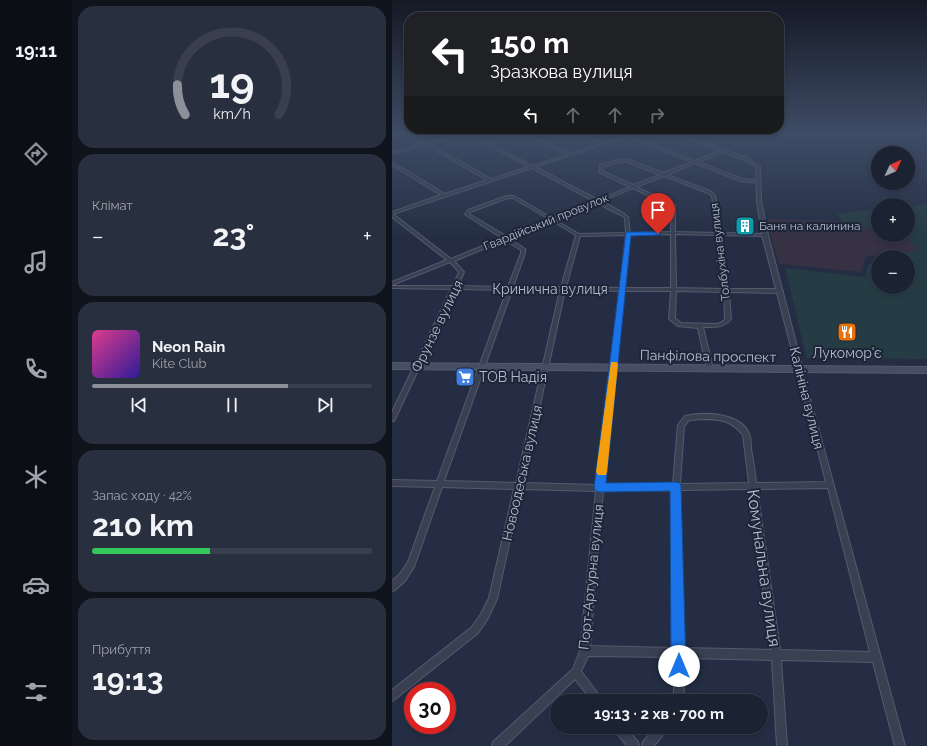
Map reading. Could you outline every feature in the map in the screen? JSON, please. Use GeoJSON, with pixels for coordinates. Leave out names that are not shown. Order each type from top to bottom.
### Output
{"type":"FeatureCollection","features":[{"type":"Feature","properties":{"kind":"main road","name":"Панфілова проспект"},"geometry":{"type":"LineString","coordinates":[[392,366],[927,370]]}},
{"type":"Feature","properties":{"kind":"street"},"geometry":{"type":"LineString","coordinates":[[401,169],[445,196]]}},
{"type":"Feature","properties":{"kind":"street"},"geometry":{"type":"LineString","coordinates":[[470,169],[491,181]]}},
{"type":"Feature","properties":{"kind":"street"},"geometry":{"type":"LineString","coordinates":[[392,214],[528,169]]}},
{"type":"Feature","properties":{"kind":"street","name":"Порт-Артурна вулиця"},"geometry":{"type":"LineString","coordinates":[[497,746],[576,672],[585,651],[600,488],[628,234],[627,218],[597,201],[533,169]]}},
{"type":"Feature","properties":{"kind":"street","name":"Толбухіна вулиця"},"geometry":{"type":"LineString","coordinates":[[600,169],[600,171],[633,187]]}},
{"type":"Feature","properties":{"kind":"street","name":"Толбухіна вулиця"},"geometry":{"type":"LineString","coordinates":[[650,169],[712,195],[719,234],[726,290],[727,321],[720,325],[700,326]]}},
{"type":"Feature","properties":{"kind":"street","name":"Гвардійський провулок"},"geometry":{"type":"LineString","coordinates":[[392,284],[677,169]]}},
{"type":"Feature","properties":{"kind":"street"},"geometry":{"type":"LineString","coordinates":[[713,169],[747,182],[759,182]]}},
{"type":"Feature","properties":{"kind":"street","name":"Калініна вулиця"},"geometry":{"type":"LineString","coordinates":[[758,169],[759,201],[765,235],[830,486],[900,746]]}},
{"type":"Feature","properties":{"kind":"street"},"geometry":{"type":"LineString","coordinates":[[633,187],[674,206],[672,233],[674,290],[672,319],[680,325],[700,326],[710,369]]}},
{"type":"Feature","properties":{"kind":"street"},"geometry":{"type":"LineString","coordinates":[[392,587],[402,578],[411,564],[512,288],[523,249],[467,214],[469,211],[508,197],[514,197],[578,235],[672,233],[765,235]]}},
{"type":"Feature","properties":{"kind":"street","name":"Фрунзе вулиця"},"geometry":{"type":"LineString","coordinates":[[392,214],[462,272],[392,418]]}},
{"type":"Feature","properties":{"kind":"street","name":"Новоодеська вулиця"},"geometry":{"type":"LineString","coordinates":[[392,696],[475,630],[484,617],[493,599],[564,288],[578,235]]}},
{"type":"Feature","properties":{"kind":"street","name":"Кринична вулиця"},"geometry":{"type":"LineString","coordinates":[[392,288],[564,288],[780,291]]}},
{"type":"Feature","properties":{"kind":"street","name":"Комунальна вулиця"},"geometry":{"type":"LineString","coordinates":[[678,694],[679,654],[676,486],[681,426],[687,418],[710,416],[730,420],[740,424],[746,434],[776,656],[782,746]]}},
{"type":"Feature","properties":{"kind":"street"},"geometry":{"type":"LineString","coordinates":[[392,483],[600,488],[676,486],[830,486]]}},
{"type":"Feature","properties":{"kind":"street"},"geometry":{"type":"LineString","coordinates":[[585,651],[876,657]]}},
{"type":"Feature","properties":{"kind":"street"},"geometry":{"type":"LineString","coordinates":[[576,672],[593,694]]}},
{"type":"Feature","properties":{"kind":"street"},"geometry":{"type":"LineString","coordinates":[[625,734],[634,746]]}},
{"type":"Feature","properties":{"kind":"street"},"geometry":{"type":"LineString","coordinates":[[646,746],[656,734]]}},
{"type":"Feature","properties":{"kind":"shaded area"},"geometry":{"type":"Polygon","coordinates":[[[927,203],[927,359],[807,358],[785,268],[865,277],[868,265],[871,264],[871,294],[915,294],[915,250],[913,250],[916,249],[911,242],[915,242],[915,206],[927,203]]]}},
{"type":"Feature","properties":{"kind":"shaded area"},"geometry":{"type":"Polygon","coordinates":[[[871,210],[871,228],[850,227],[835,214],[871,210]]]}},
{"type":"Feature","properties":{"kind":"shaded area"},"geometry":{"type":"Polygon","coordinates":[[[769,219],[871,222],[871,242],[913,242],[922,256],[915,256],[915,250],[871,250],[871,256],[866,256],[861,272],[779,264],[766,221],[769,219]]]}},
{"type":"Feature","properties":{"kind":"slow traffic"},"geometry":{"type":"LineString","coordinates":[[602,472],[614,365]]}},
{"type":"Feature","properties":{"kind":"place","name":"Баня на калинина"},"geometry":{"type":"Point","coordinates":[745,226]}},
{"type":"Feature","properties":{"kind":"place","name":"Лукомор'є"},"geometry":{"type":"Point","coordinates":[847,332]}},
{"type":"Feature","properties":{"kind":"place","name":"ТОВ Надія"},"geometry":{"type":"Point","coordinates":[465,377]}},
{"type":"Feature","properties":{"kind":"route"},"geometry":{"type":"LineString","coordinates":[[658,234],[628,234],[600,488],[676,486],[679,666]]}}]}
